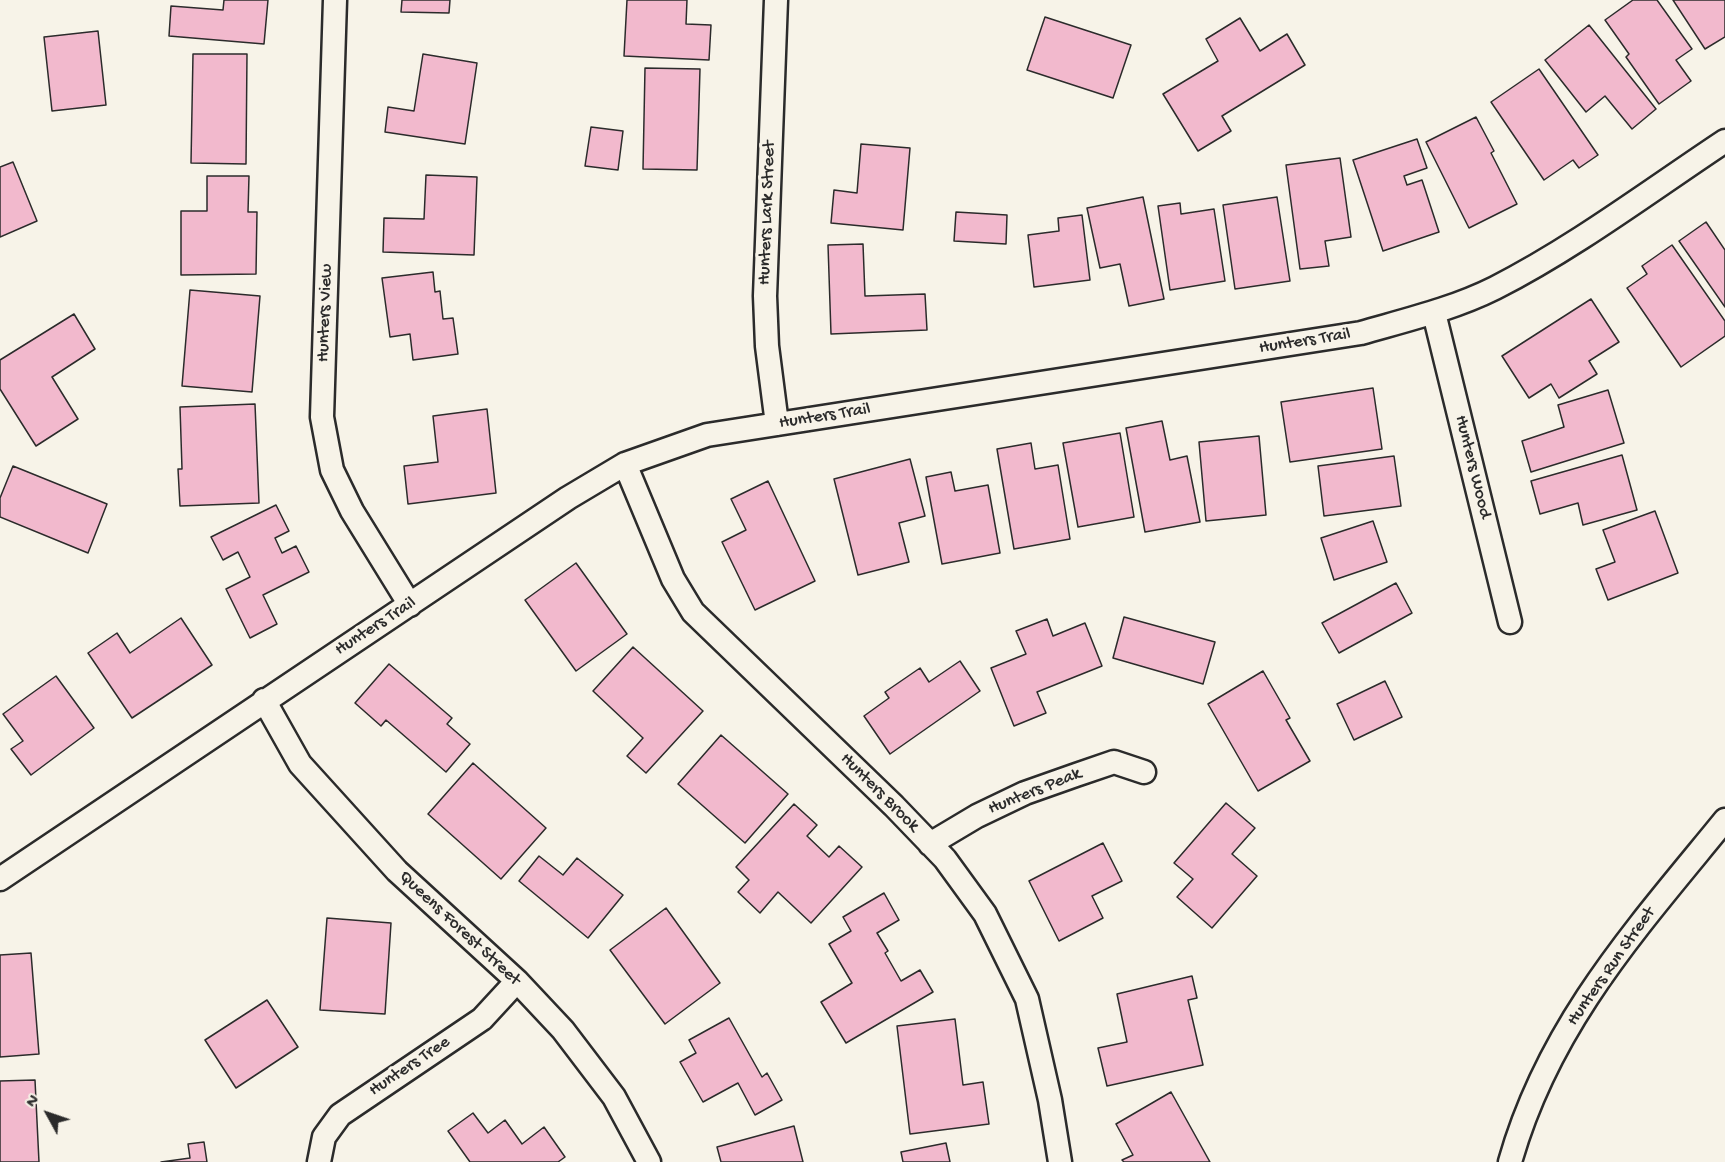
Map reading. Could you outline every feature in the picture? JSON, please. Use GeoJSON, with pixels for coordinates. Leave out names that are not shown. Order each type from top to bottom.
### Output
{"type":"FeatureCollection","features":[{"type":"Feature","properties":{"kind":"street","name":"Hunters View"},"geometry":{"type":"LineString","coordinates":[[335,0],[322,417],[332,470],[352,511],[410,605]]}},
{"type":"Feature","properties":{"kind":"street","name":"Hunters Lark Street"},"geometry":{"type":"LineString","coordinates":[[776,0],[765,296],[767,346],[777,424]]}},
{"type":"Feature","properties":{"kind":"street","name":"Hunters Trail"},"geometry":{"type":"LineString","coordinates":[[0,879],[568,498],[625,464],[707,435],[1361,333],[1434,313],[1494,288],[1559,251],[1725,141]]}},
{"type":"Feature","properties":{"kind":"street","name":"Hunters Wood"},"geometry":{"type":"LineString","coordinates":[[1434,313],[1510,622]]}},
{"type":"Feature","properties":{"kind":"street","name":"Hunters Brook"},"geometry":{"type":"LineString","coordinates":[[625,464],[673,579],[693,612],[945,858],[985,914],[1027,999],[1050,1100],[1060,1162]]}},
{"type":"Feature","properties":{"kind":"street","name":"Queens Forest Street"},"geometry":{"type":"LineString","coordinates":[[264,700],[300,764],[397,871],[517,981],[563,1030],[614,1097],[649,1162]]}},
{"type":"Feature","properties":{"kind":"street","name":"Hunters Peak"},"geometry":{"type":"LineString","coordinates":[[930,844],[977,816],[1025,793],[1114,762],[1144,772]]}},
{"type":"Feature","properties":{"kind":"street","name":"Hunters Run Street"},"geometry":{"type":"LineString","coordinates":[[1510,1162],[1518,1134],[1544,1070],[1578,1010],[1629,937],[1725,820]]}},
{"type":"Feature","properties":{"kind":"street","name":"Hunters Tree"},"geometry":{"type":"LineString","coordinates":[[319,1162],[324,1137],[340,1115],[482,1019],[517,981]]}},
{"type":"Feature","properties":{"kind":"building"},"geometry":{"type":"Polygon","coordinates":[[[224,0],[268,0],[264,44],[169,36],[171,6],[223,10],[224,0]]]}},
{"type":"Feature","properties":{"kind":"building"},"geometry":{"type":"Polygon","coordinates":[[[402,0],[450,0],[449,13],[401,12],[402,0]]]}},
{"type":"Feature","properties":{"kind":"building"},"geometry":{"type":"Polygon","coordinates":[[[627,0],[687,0],[686,24],[711,25],[709,60],[624,56],[627,0]]]}},
{"type":"Feature","properties":{"kind":"building"},"geometry":{"type":"Polygon","coordinates":[[[1633,0],[1657,0],[1692,49],[1676,60],[1691,81],[1659,104],[1626,57],[1629,54],[1605,20],[1633,0]]]}},
{"type":"Feature","properties":{"kind":"building"},"geometry":{"type":"Polygon","coordinates":[[[1673,0],[1725,0],[1725,37],[1705,49],[1673,0]]]}},
{"type":"Feature","properties":{"kind":"building"},"geometry":{"type":"Polygon","coordinates":[[[1045,17],[1131,45],[1113,98],[1027,70],[1045,17]]]}},
{"type":"Feature","properties":{"kind":"building"},"geometry":{"type":"Polygon","coordinates":[[[1240,18],[1260,51],[1287,34],[1305,65],[1222,116],[1231,131],[1198,151],[1163,94],[1218,61],[1206,39],[1240,18]]]}},
{"type":"Feature","properties":{"kind":"building"},"geometry":{"type":"Polygon","coordinates":[[[1589,25],[1656,109],[1632,129],[1605,96],[1586,112],[1545,60],[1589,25]]]}},
{"type":"Feature","properties":{"kind":"building"},"geometry":{"type":"Polygon","coordinates":[[[98,31],[106,105],[52,111],[44,37],[98,31]]]}},
{"type":"Feature","properties":{"kind":"building"},"geometry":{"type":"Polygon","coordinates":[[[193,54],[247,54],[246,164],[191,163],[193,54]]]}},
{"type":"Feature","properties":{"kind":"building"},"geometry":{"type":"Polygon","coordinates":[[[423,54],[477,63],[465,144],[385,132],[388,107],[414,111],[423,54]]]}},
{"type":"Feature","properties":{"kind":"building"},"geometry":{"type":"Polygon","coordinates":[[[645,68],[700,69],[697,170],[643,169],[645,68]]]}},
{"type":"Feature","properties":{"kind":"building"},"geometry":{"type":"Polygon","coordinates":[[[1539,69],[1598,155],[1579,168],[1573,160],[1544,180],[1491,102],[1539,69]]]}},
{"type":"Feature","properties":{"kind":"building"},"geometry":{"type":"Polygon","coordinates":[[[1476,117],[1517,204],[1469,228],[1426,142],[1476,117]]]}},
{"type":"Feature","properties":{"kind":"building"},"geometry":{"type":"Polygon","coordinates":[[[591,127],[623,131],[618,170],[585,166],[591,127]]]}},
{"type":"Feature","properties":{"kind":"building"},"geometry":{"type":"Polygon","coordinates":[[[1417,139],[1427,168],[1404,176],[1407,185],[1422,180],[1439,232],[1383,251],[1353,160],[1417,139]]]}},
{"type":"Feature","properties":{"kind":"building"},"geometry":{"type":"Polygon","coordinates":[[[861,144],[910,148],[903,230],[831,223],[834,190],[857,193],[861,144]]]}},
{"type":"Feature","properties":{"kind":"building"},"geometry":{"type":"Polygon","coordinates":[[[1340,158],[1351,237],[1325,241],[1329,266],[1300,269],[1286,165],[1340,158]]]}},
{"type":"Feature","properties":{"kind":"building"},"geometry":{"type":"Polygon","coordinates":[[[13,162],[37,221],[0,237],[0,167],[13,162]]]}},
{"type":"Feature","properties":{"kind":"building"},"geometry":{"type":"Polygon","coordinates":[[[426,175],[477,177],[474,255],[383,252],[384,218],[424,219],[426,175]]]}},
{"type":"Feature","properties":{"kind":"building"},"geometry":{"type":"Polygon","coordinates":[[[207,176],[249,176],[248,212],[257,212],[256,274],[181,275],[181,211],[207,211],[207,176]]]}},
{"type":"Feature","properties":{"kind":"building"},"geometry":{"type":"Polygon","coordinates":[[[1143,197],[1164,299],[1129,306],[1120,264],[1100,268],[1087,208],[1143,197]]]}},
{"type":"Feature","properties":{"kind":"building"},"geometry":{"type":"Polygon","coordinates":[[[1277,197],[1290,281],[1235,289],[1223,205],[1277,197]]]}},
{"type":"Feature","properties":{"kind":"building"},"geometry":{"type":"Polygon","coordinates":[[[1180,203],[1181,214],[1214,209],[1225,281],[1170,290],[1158,206],[1180,203]]]}},
{"type":"Feature","properties":{"kind":"building"},"geometry":{"type":"Polygon","coordinates":[[[956,212],[1007,215],[1006,244],[954,241],[956,212]]]}},
{"type":"Feature","properties":{"kind":"building"},"geometry":{"type":"Polygon","coordinates":[[[1082,215],[1090,280],[1034,287],[1028,235],[1059,231],[1058,218],[1082,215]]]}},
{"type":"Feature","properties":{"kind":"building"},"geometry":{"type":"Polygon","coordinates":[[[1706,222],[1725,250],[1725,307],[1679,241],[1706,222]]]}},
{"type":"Feature","properties":{"kind":"building"},"geometry":{"type":"Polygon","coordinates":[[[863,244],[865,296],[925,294],[927,330],[831,334],[828,245],[863,244]]]}},
{"type":"Feature","properties":{"kind":"building"},"geometry":{"type":"Polygon","coordinates":[[[1672,245],[1725,321],[1725,336],[1681,367],[1627,288],[1647,274],[1642,266],[1672,245]]]}},
{"type":"Feature","properties":{"kind":"building"},"geometry":{"type":"Polygon","coordinates":[[[433,272],[435,292],[440,291],[443,319],[453,318],[458,354],[413,360],[410,334],[390,337],[382,278],[433,272]]]}},
{"type":"Feature","properties":{"kind":"building"},"geometry":{"type":"Polygon","coordinates":[[[190,290],[260,296],[252,392],[182,386],[190,290]]]}},
{"type":"Feature","properties":{"kind":"building"},"geometry":{"type":"Polygon","coordinates":[[[1591,299],[1619,342],[1589,361],[1597,374],[1559,398],[1551,384],[1529,398],[1502,356],[1591,299]]]}},
{"type":"Feature","properties":{"kind":"building"},"geometry":{"type":"Polygon","coordinates":[[[74,314],[95,349],[52,377],[78,419],[36,446],[0,389],[0,360],[74,314]]]}},
{"type":"Feature","properties":{"kind":"building"},"geometry":{"type":"Polygon","coordinates":[[[1373,388],[1382,449],[1290,462],[1281,402],[1373,388]]]}},
{"type":"Feature","properties":{"kind":"building"},"geometry":{"type":"Polygon","coordinates":[[[1608,390],[1624,443],[1531,472],[1522,441],[1564,427],[1558,405],[1608,390]]]}},
{"type":"Feature","properties":{"kind":"building"},"geometry":{"type":"Polygon","coordinates":[[[255,404],[259,503],[180,506],[178,469],[182,469],[180,407],[255,404]]]}},
{"type":"Feature","properties":{"kind":"building"},"geometry":{"type":"Polygon","coordinates":[[[487,409],[496,493],[408,504],[404,466],[438,462],[433,416],[487,409]]]}},
{"type":"Feature","properties":{"kind":"building"},"geometry":{"type":"Polygon","coordinates":[[[1162,421],[1170,460],[1187,456],[1200,522],[1145,532],[1126,428],[1162,421]]]}},
{"type":"Feature","properties":{"kind":"building"},"geometry":{"type":"Polygon","coordinates":[[[1120,433],[1134,517],[1078,527],[1063,443],[1120,433]]]}},
{"type":"Feature","properties":{"kind":"building"},"geometry":{"type":"Polygon","coordinates":[[[1259,436],[1266,515],[1206,521],[1199,442],[1259,436]]]}},
{"type":"Feature","properties":{"kind":"building"},"geometry":{"type":"Polygon","coordinates":[[[1031,443],[1035,469],[1058,465],[1070,539],[1014,549],[997,449],[1031,443]]]}},
{"type":"Feature","properties":{"kind":"building"},"geometry":{"type":"Polygon","coordinates":[[[1622,455],[1637,510],[1583,525],[1578,503],[1540,514],[1531,481],[1622,455]]]}},
{"type":"Feature","properties":{"kind":"building"},"geometry":{"type":"Polygon","coordinates":[[[1394,456],[1401,506],[1324,516],[1318,466],[1394,456]]]}},
{"type":"Feature","properties":{"kind":"building"},"geometry":{"type":"Polygon","coordinates":[[[910,459],[925,516],[899,523],[909,562],[858,575],[834,479],[910,459]]]}},
{"type":"Feature","properties":{"kind":"building"},"geometry":{"type":"Polygon","coordinates":[[[13,466],[107,504],[88,553],[0,517],[0,498],[13,466]]]}},
{"type":"Feature","properties":{"kind":"building"},"geometry":{"type":"Polygon","coordinates":[[[951,472],[955,491],[988,485],[1000,553],[942,564],[926,477],[951,472]]]}},
{"type":"Feature","properties":{"kind":"building"},"geometry":{"type":"Polygon","coordinates":[[[768,481],[815,581],[755,610],[722,542],[746,530],[731,499],[768,481]]]}},
{"type":"Feature","properties":{"kind":"building"},"geometry":{"type":"Polygon","coordinates":[[[276,505],[289,531],[275,538],[282,553],[296,546],[309,572],[263,595],[277,624],[250,638],[226,589],[250,577],[238,552],[223,560],[211,537],[276,505]]]}},
{"type":"Feature","properties":{"kind":"building"},"geometry":{"type":"Polygon","coordinates":[[[1655,511],[1678,573],[1608,600],[1596,569],[1615,562],[1603,530],[1655,511]]]}},
{"type":"Feature","properties":{"kind":"building"},"geometry":{"type":"Polygon","coordinates":[[[1373,521],[1387,562],[1334,580],[1321,538],[1373,521]]]}},
{"type":"Feature","properties":{"kind":"building"},"geometry":{"type":"Polygon","coordinates":[[[576,563],[627,634],[576,671],[525,600],[576,563]]]}},
{"type":"Feature","properties":{"kind":"building"},"geometry":{"type":"Polygon","coordinates":[[[1396,583],[1412,613],[1339,653],[1322,623],[1396,583]]]}},
{"type":"Feature","properties":{"kind":"building"},"geometry":{"type":"Polygon","coordinates":[[[1124,617],[1215,642],[1203,684],[1113,658],[1124,617]]]}},
{"type":"Feature","properties":{"kind":"building"},"geometry":{"type":"Polygon","coordinates":[[[181,618],[212,665],[132,718],[88,653],[117,633],[130,653],[181,618]]]}},
{"type":"Feature","properties":{"kind":"building"},"geometry":{"type":"Polygon","coordinates":[[[1047,619],[1053,636],[1085,623],[1102,666],[1037,692],[1046,713],[1014,726],[991,668],[1026,654],[1016,631],[1047,619]]]}},
{"type":"Feature","properties":{"kind":"building"},"geometry":{"type":"Polygon","coordinates":[[[633,647],[703,711],[646,773],[627,756],[643,738],[593,691],[633,647]]]}},
{"type":"Feature","properties":{"kind":"building"},"geometry":{"type":"Polygon","coordinates":[[[960,661],[980,691],[890,754],[864,716],[889,698],[885,692],[920,668],[929,682],[960,661]]]}},
{"type":"Feature","properties":{"kind":"building"},"geometry":{"type":"Polygon","coordinates":[[[389,664],[452,718],[447,724],[470,744],[446,772],[386,720],[381,726],[355,703],[389,664]]]}},
{"type":"Feature","properties":{"kind":"building"},"geometry":{"type":"Polygon","coordinates":[[[1263,671],[1290,718],[1286,720],[1310,761],[1258,791],[1208,704],[1263,671]]]}},
{"type":"Feature","properties":{"kind":"building"},"geometry":{"type":"Polygon","coordinates":[[[56,676],[94,728],[31,775],[11,749],[23,741],[3,714],[56,676]]]}},
{"type":"Feature","properties":{"kind":"building"},"geometry":{"type":"Polygon","coordinates":[[[1385,681],[1402,717],[1354,740],[1337,704],[1385,681]]]}},
{"type":"Feature","properties":{"kind":"building"},"geometry":{"type":"Polygon","coordinates":[[[721,735],[788,794],[745,843],[678,784],[721,735]]]}},
{"type":"Feature","properties":{"kind":"building"},"geometry":{"type":"Polygon","coordinates":[[[473,763],[546,828],[501,879],[428,814],[473,763]]]}},
{"type":"Feature","properties":{"kind":"building"},"geometry":{"type":"Polygon","coordinates":[[[1226,803],[1255,828],[1232,854],[1257,876],[1212,928],[1177,897],[1193,879],[1174,863],[1226,803]]]}},
{"type":"Feature","properties":{"kind":"building"},"geometry":{"type":"Polygon","coordinates":[[[794,804],[817,825],[807,836],[829,857],[839,846],[862,867],[811,923],[778,892],[760,913],[738,892],[749,880],[736,867],[794,804]]]}},
{"type":"Feature","properties":{"kind":"building"},"geometry":{"type":"Polygon","coordinates":[[[1103,843],[1122,881],[1092,896],[1103,918],[1059,941],[1029,881],[1103,843]]]}},
{"type":"Feature","properties":{"kind":"building"},"geometry":{"type":"Polygon","coordinates":[[[539,856],[563,875],[577,858],[623,895],[588,938],[519,881],[539,856]]]}},
{"type":"Feature","properties":{"kind":"building"},"geometry":{"type":"Polygon","coordinates":[[[884,893],[899,920],[877,933],[888,951],[885,953],[901,981],[920,970],[933,992],[846,1043],[821,1002],[852,983],[829,944],[851,931],[843,917],[884,893]]]}},
{"type":"Feature","properties":{"kind":"building"},"geometry":{"type":"Polygon","coordinates":[[[666,908],[720,983],[665,1024],[610,950],[666,908]]]}},
{"type":"Feature","properties":{"kind":"building"},"geometry":{"type":"Polygon","coordinates":[[[327,918],[391,923],[385,1014],[320,1010],[327,918]]]}},
{"type":"Feature","properties":{"kind":"building"},"geometry":{"type":"Polygon","coordinates":[[[31,953],[39,1054],[0,1057],[0,955],[31,953]]]}},
{"type":"Feature","properties":{"kind":"building"},"geometry":{"type":"Polygon","coordinates":[[[1192,976],[1197,998],[1188,1000],[1203,1065],[1107,1086],[1098,1048],[1127,1042],[1117,994],[1192,976]]]}},
{"type":"Feature","properties":{"kind":"building"},"geometry":{"type":"Polygon","coordinates":[[[267,1000],[298,1047],[236,1088],[205,1040],[267,1000]]]}},
{"type":"Feature","properties":{"kind":"building"},"geometry":{"type":"Polygon","coordinates":[[[729,1018],[762,1077],[767,1073],[782,1100],[755,1115],[738,1083],[703,1102],[680,1062],[696,1053],[689,1040],[729,1018]]]}},
{"type":"Feature","properties":{"kind":"building"},"geometry":{"type":"Polygon","coordinates":[[[955,1019],[963,1085],[983,1082],[989,1124],[910,1134],[897,1026],[955,1019]]]}},
{"type":"Feature","properties":{"kind":"building"},"geometry":{"type":"Polygon","coordinates":[[[35,1080],[39,1162],[0,1162],[0,1081],[35,1080]]]}},
{"type":"Feature","properties":{"kind":"building"},"geometry":{"type":"Polygon","coordinates":[[[1171,1092],[1210,1162],[1124,1162],[1122,1160],[1133,1155],[1116,1124],[1171,1092]]]}},
{"type":"Feature","properties":{"kind":"building"},"geometry":{"type":"Polygon","coordinates":[[[473,1113],[488,1133],[505,1120],[522,1144],[544,1127],[565,1157],[558,1162],[470,1162],[448,1131],[473,1113]]]}},
{"type":"Feature","properties":{"kind":"building"},"geometry":{"type":"Polygon","coordinates":[[[794,1126],[803,1162],[721,1162],[717,1147],[794,1126]]]}},
{"type":"Feature","properties":{"kind":"building"},"geometry":{"type":"Polygon","coordinates":[[[204,1142],[207,1162],[161,1162],[190,1158],[188,1144],[204,1142]]]}},
{"type":"Feature","properties":{"kind":"building"},"geometry":{"type":"Polygon","coordinates":[[[946,1143],[950,1162],[903,1162],[901,1152],[946,1143]]]}}]}
